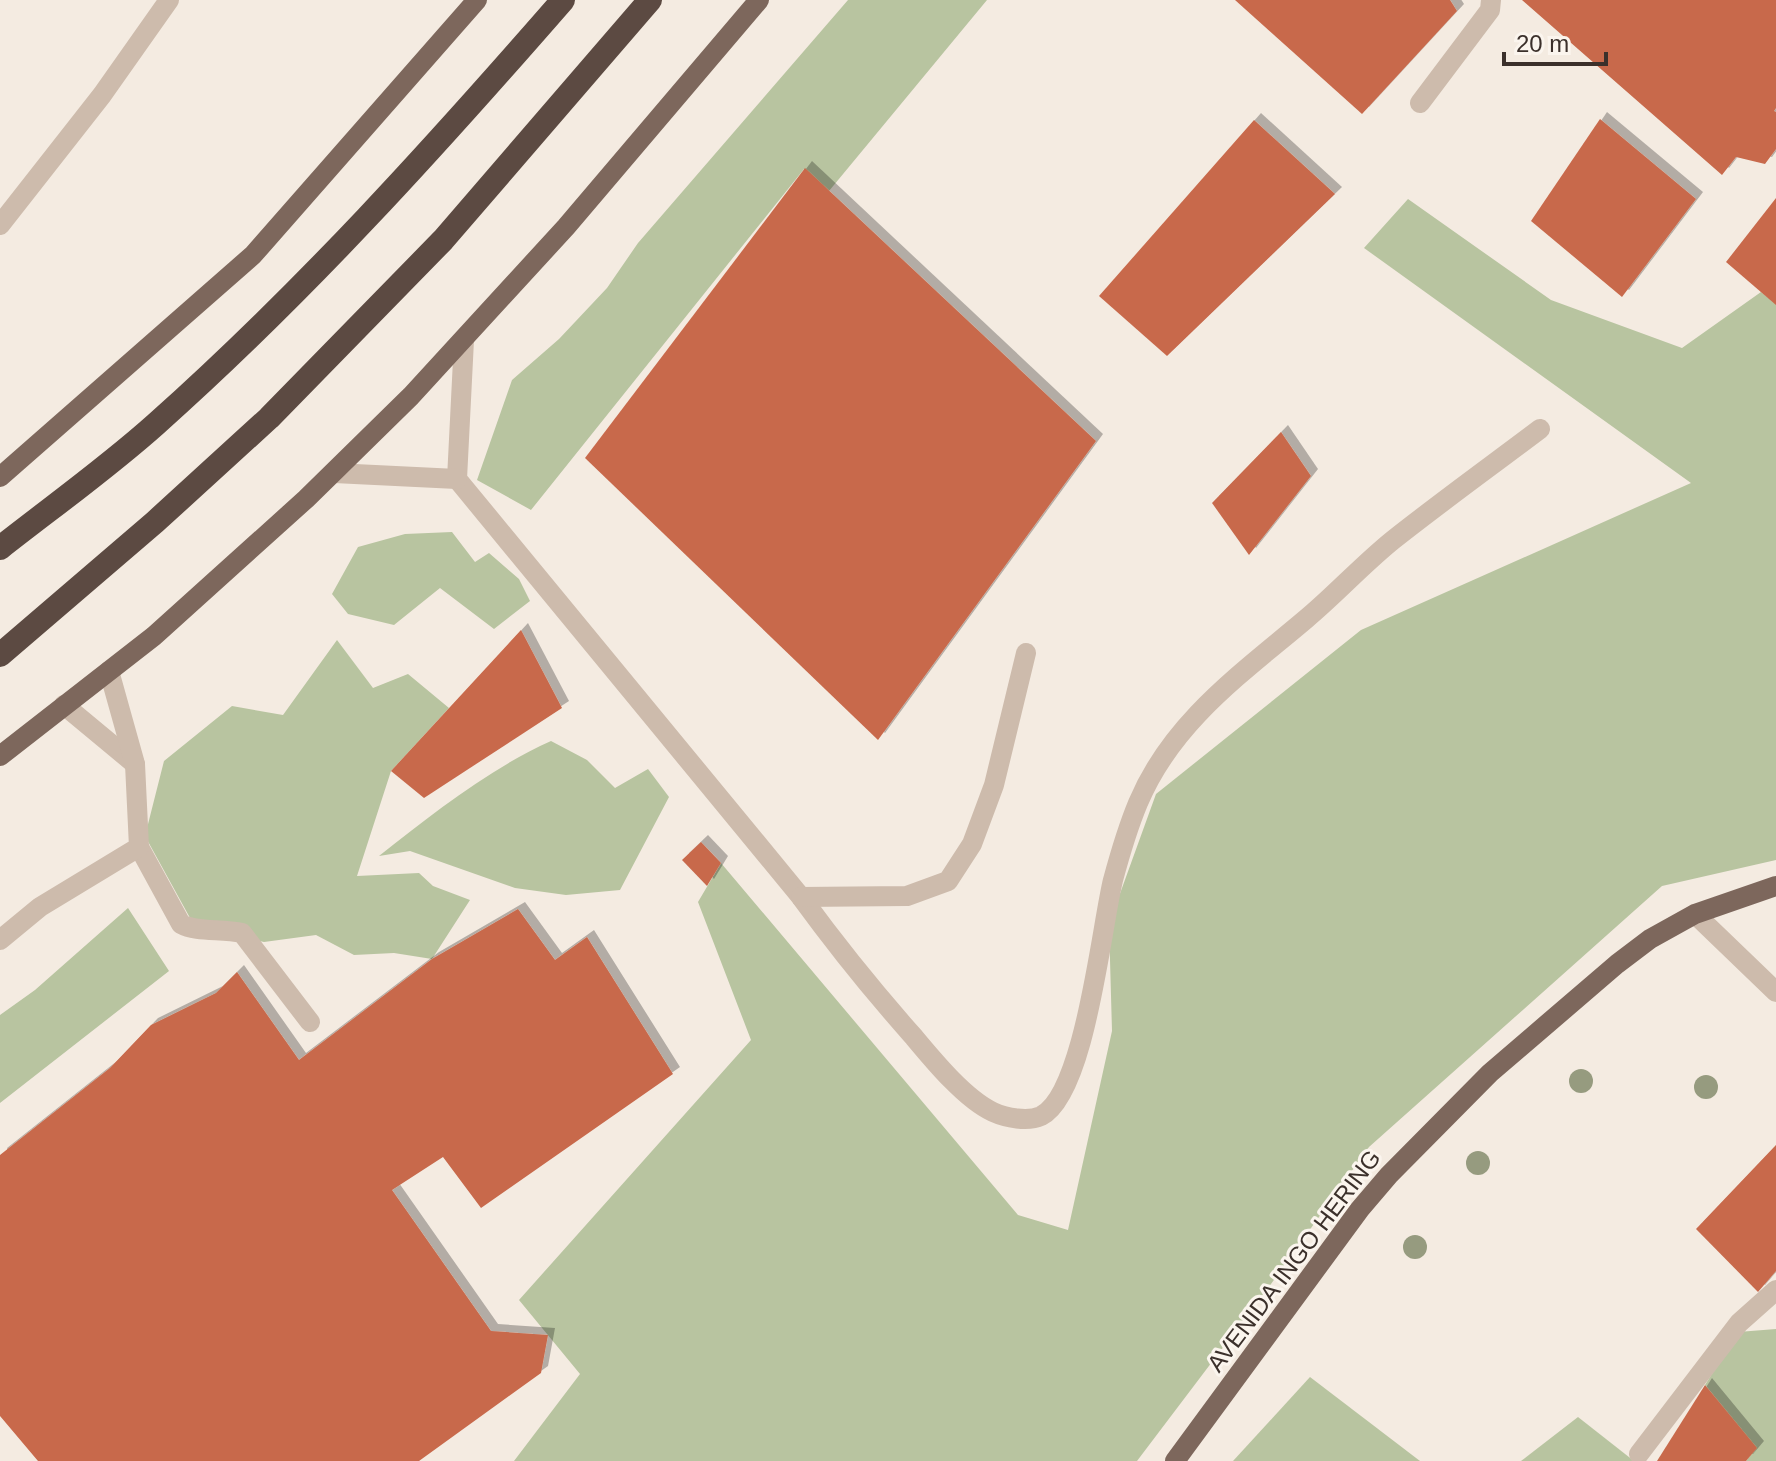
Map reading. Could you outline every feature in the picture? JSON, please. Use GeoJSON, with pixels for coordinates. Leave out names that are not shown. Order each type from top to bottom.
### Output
{"type":"FeatureCollection","features":[{"type":"Feature","properties":{"kind":"highway"},"geometry":{"type":"LineString","coordinates":[[0,548],[155,425],[274,312],[443,137],[563,0]]}},
{"type":"Feature","properties":{"kind":"highway"},"geometry":{"type":"LineString","coordinates":[[0,655],[155,522],[280,407],[443,240],[650,0]]}},
{"type":"Feature","properties":{"kind":"main road"},"geometry":{"type":"LineString","coordinates":[[0,477],[253,255],[477,0]]}},
{"type":"Feature","properties":{"kind":"main road"},"geometry":{"type":"LineString","coordinates":[[0,756],[154,636],[334,473],[464,340],[566,227],[759,0]]}},
{"type":"Feature","properties":{"kind":"main road","name":"AVENIDA INGO HERING"},"geometry":{"type":"LineString","coordinates":[[1175,1461],[1360,1209],[1389,1175],[1490,1073],[1650,939],[1695,914],[1776,886]]}},
{"type":"Feature","properties":{"kind":"street"},"geometry":{"type":"LineString","coordinates":[[0,225],[102,95],[169,0]]}},
{"type":"Feature","properties":{"kind":"street"},"geometry":{"type":"LineString","coordinates":[[1420,103],[1490,10],[1491,0]]}},
{"type":"Feature","properties":{"kind":"street"},"geometry":{"type":"LineString","coordinates":[[464,340],[457,479],[801,897],[846,959],[948,1077],[992,1111],[1017,1118],[1038,1118],[1055,1106],[1069,1080],[1088,1009],[1114,879],[1138,804],[1170,746],[1193,717],[1228,682],[1308,618],[1391,542],[1540,429]]}},
{"type":"Feature","properties":{"kind":"street"},"geometry":{"type":"LineString","coordinates":[[334,473],[457,479]]}},
{"type":"Feature","properties":{"kind":"street"},"geometry":{"type":"LineString","coordinates":[[801,897],[907,896],[948,881],[972,844],[994,785],[1026,653]]}},
{"type":"Feature","properties":{"kind":"street"},"geometry":{"type":"LineString","coordinates":[[109,671],[135,764],[139,847],[181,924],[190,929],[211,928],[242,933],[310,1022]]}},
{"type":"Feature","properties":{"kind":"street"},"geometry":{"type":"LineString","coordinates":[[64,705],[135,764]]}},
{"type":"Feature","properties":{"kind":"street"},"geometry":{"type":"LineString","coordinates":[[0,940],[40,907],[139,847]]}},
{"type":"Feature","properties":{"kind":"street"},"geometry":{"type":"LineString","coordinates":[[1695,914],[1776,992]]}},
{"type":"Feature","properties":{"kind":"street"},"geometry":{"type":"LineString","coordinates":[[1639,1454],[1739,1323],[1776,1290]]}},
{"type":"Feature","properties":{"kind":"green space"},"geometry":{"type":"Polygon","coordinates":[[[848,0],[987,0],[829,191],[804,169],[531,510],[477,480],[512,380],[559,339],[607,288],[638,243],[848,0]]]}},
{"type":"Feature","properties":{"kind":"green space"},"geometry":{"type":"Polygon","coordinates":[[[1408,199],[1551,300],[1682,348],[1761,292],[1776,304],[1776,860],[1662,886],[1369,1147],[1271,1284],[1137,1461],[514,1461],[580,1374],[519,1300],[751,1040],[698,902],[721,863],[1018,1215],[1068,1230],[1112,1031],[1109,924],[1156,794],[1361,630],[1691,483],[1364,248],[1408,199]]]}},
{"type":"Feature","properties":{"kind":"green space"},"geometry":{"type":"Polygon","coordinates":[[[452,532],[475,562],[489,553],[519,579],[530,601],[494,629],[440,588],[394,625],[348,614],[332,594],[358,547],[405,534],[452,532]]]}},
{"type":"Feature","properties":{"kind":"green space"},"geometry":{"type":"Polygon","coordinates":[[[337,640],[373,688],[408,674],[449,708],[391,771],[357,876],[419,873],[433,886],[470,900],[432,959],[394,953],[354,955],[316,935],[264,942],[195,927],[145,836],[164,761],[232,706],[283,715],[337,640]]]}},
{"type":"Feature","properties":{"kind":"green space"},"geometry":{"type":"Polygon","coordinates":[[[551,741],[587,760],[615,788],[648,769],[669,797],[620,890],[566,895],[515,888],[410,851],[379,856],[483,779],[551,741]]]}},
{"type":"Feature","properties":{"kind":"green space"},"geometry":{"type":"Polygon","coordinates":[[[128,908],[169,971],[0,1103],[0,1015],[35,990],[128,908]]]}},
{"type":"Feature","properties":{"kind":"green space"},"geometry":{"type":"Polygon","coordinates":[[[1776,1329],[1776,1461],[1746,1461],[1756,1448],[1705,1385],[1738,1332],[1776,1329]]]}},
{"type":"Feature","properties":{"kind":"green space"},"geometry":{"type":"Polygon","coordinates":[[[1310,1377],[1420,1461],[1233,1461],[1310,1377]]]}},
{"type":"Feature","properties":{"kind":"green space"},"geometry":{"type":"Polygon","coordinates":[[[1578,1417],[1634,1461],[1521,1461],[1578,1417]]]}},
{"type":"Feature","properties":{"kind":"building"},"geometry":{"type":"Polygon","coordinates":[[[1235,0],[1450,0],[1457,11],[1362,114],[1235,0]]]}},
{"type":"Feature","properties":{"kind":"building"},"geometry":{"type":"Polygon","coordinates":[[[1522,0],[1776,0],[1776,149],[1765,164],[1736,157],[1722,175],[1522,0]]]}},
{"type":"Feature","properties":{"kind":"building"},"geometry":{"type":"Polygon","coordinates":[[[1600,119],[1696,199],[1622,297],[1531,221],[1600,119]]]}},
{"type":"Feature","properties":{"kind":"building"},"geometry":{"type":"Polygon","coordinates":[[[1254,120],[1335,194],[1167,356],[1099,296],[1254,120]]]}},
{"type":"Feature","properties":{"kind":"building"},"geometry":{"type":"Polygon","coordinates":[[[805,168],[1096,441],[878,740],[585,458],[805,168]]]}},
{"type":"Feature","properties":{"kind":"building"},"geometry":{"type":"Polygon","coordinates":[[[1776,198],[1776,305],[1726,262],[1776,198]]]}},
{"type":"Feature","properties":{"kind":"building"},"geometry":{"type":"Polygon","coordinates":[[[1281,432],[1311,476],[1249,555],[1212,503],[1281,432]]]}},
{"type":"Feature","properties":{"kind":"building"},"geometry":{"type":"Polygon","coordinates":[[[521,630],[562,708],[424,798],[391,771],[521,630]]]}},
{"type":"Feature","properties":{"kind":"building"},"geometry":{"type":"Polygon","coordinates":[[[701,842],[721,863],[707,886],[682,860],[701,842]]]}},
{"type":"Feature","properties":{"kind":"building"},"geometry":{"type":"Polygon","coordinates":[[[518,909],[555,960],[587,937],[673,1074],[481,1208],[443,1157],[392,1190],[491,1331],[548,1335],[541,1373],[419,1461],[38,1461],[0,1416],[0,1155],[110,1068],[151,1025],[216,993],[237,972],[299,1060],[432,959],[518,909]]]}},
{"type":"Feature","properties":{"kind":"building"},"geometry":{"type":"Polygon","coordinates":[[[1776,1145],[1776,1271],[1758,1292],[1696,1229],[1776,1145]]]}},
{"type":"Feature","properties":{"kind":"building"},"geometry":{"type":"Polygon","coordinates":[[[1705,1385],[1757,1448],[1746,1461],[1657,1461],[1705,1385]]]}}]}
